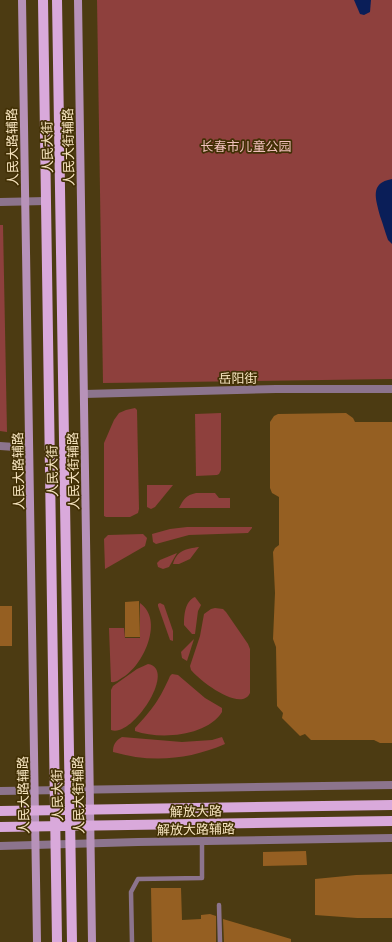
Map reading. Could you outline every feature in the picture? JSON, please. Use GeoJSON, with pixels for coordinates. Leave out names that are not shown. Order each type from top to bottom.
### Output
{"type":"FeatureCollection","features":[{"type":"Feature","properties":{"kind":"main road","name":"人民大路辅路"},"geometry":{"type":"LineString","coordinates":[[22,0],[37,942]]}},
{"type":"Feature","properties":{"kind":"main road","name":"人民大街"},"geometry":{"type":"LineString","coordinates":[[43,0],[57,942]]}},
{"type":"Feature","properties":{"kind":"main road","name":"人民大街"},"geometry":{"type":"LineString","coordinates":[[57,0],[72,942]]}},
{"type":"Feature","properties":{"kind":"main road","name":"人民大街辅路"},"geometry":{"type":"LineString","coordinates":[[78,0],[92,942]]}},
{"type":"Feature","properties":{"kind":"main road","name":"解放大路"},"geometry":{"type":"LineString","coordinates":[[0,811],[392,805]]}},
{"type":"Feature","properties":{"kind":"main road","name":"解放大路"},"geometry":{"type":"LineString","coordinates":[[0,827],[392,821]]}},
{"type":"Feature","properties":{"kind":"street"},"geometry":{"type":"LineString","coordinates":[[0,202],[46,201]]}},
{"type":"Feature","properties":{"kind":"street","name":"岳阳街"},"geometry":{"type":"LineString","coordinates":[[84,394],[276,389],[392,389]]}},
{"type":"Feature","properties":{"kind":"street"},"geometry":{"type":"LineString","coordinates":[[0,446],[29,448]]}},
{"type":"Feature","properties":{"kind":"street"},"geometry":{"type":"LineString","coordinates":[[0,791],[392,785]]}},
{"type":"Feature","properties":{"kind":"street","name":"解放大路辅路"},"geometry":{"type":"LineString","coordinates":[[0,846],[392,838]]}},
{"type":"Feature","properties":{"kind":"lane"},"geometry":{"type":"LineString","coordinates":[[132,942],[132,892],[138,880],[202,878],[202,841]]}},
{"type":"Feature","properties":{"kind":"lane"},"geometry":{"type":"LineString","coordinates":[[219,905],[220,942]]}},
{"type":"Feature","properties":{"kind":"green space","name":"长春市儿童公园"},"geometry":{"type":"Polygon","coordinates":[[[97,0],[392,0],[392,379],[103,383],[97,0]]]}},
{"type":"Feature","properties":{"kind":"green space"},"geometry":{"type":"Polygon","coordinates":[[[0,225],[3,225],[7,432],[0,431],[0,225]]]}},
{"type":"Feature","properties":{"kind":"green space"},"geometry":{"type":"Polygon","coordinates":[[[135,408],[137,410],[138,513],[130,517],[106,517],[104,516],[104,443],[114,420],[119,413],[135,408]]]}},
{"type":"Feature","properties":{"kind":"green space"},"geometry":{"type":"Polygon","coordinates":[[[221,413],[221,470],[217,475],[196,476],[195,414],[221,413]]]}},
{"type":"Feature","properties":{"kind":"green space"},"geometry":{"type":"Polygon","coordinates":[[[147,485],[173,485],[155,507],[151,509],[147,507],[147,485]]]}},
{"type":"Feature","properties":{"kind":"green space"},"geometry":{"type":"Polygon","coordinates":[[[196,493],[215,493],[219,498],[230,498],[230,508],[179,508],[185,498],[196,493]]]}},
{"type":"Feature","properties":{"kind":"green space"},"geometry":{"type":"Polygon","coordinates":[[[187,527],[252,528],[248,533],[189,535],[156,544],[153,542],[152,534],[170,529],[187,527]]]}},
{"type":"Feature","properties":{"kind":"green space"},"geometry":{"type":"Polygon","coordinates":[[[143,534],[147,538],[145,546],[105,569],[104,539],[108,535],[143,534]]]}},
{"type":"Feature","properties":{"kind":"green space"},"geometry":{"type":"Polygon","coordinates":[[[199,547],[190,559],[179,564],[173,564],[177,556],[183,551],[199,547]]]}},
{"type":"Feature","properties":{"kind":"green space"},"geometry":{"type":"Polygon","coordinates":[[[177,553],[169,567],[163,569],[158,567],[157,563],[160,560],[177,553]]]}},
{"type":"Feature","properties":{"kind":"green space"},"geometry":{"type":"Polygon","coordinates":[[[195,597],[201,605],[198,611],[195,634],[192,634],[184,625],[184,617],[187,605],[195,597]]]}},
{"type":"Feature","properties":{"kind":"green space"},"geometry":{"type":"Polygon","coordinates":[[[140,603],[147,610],[150,620],[151,630],[149,641],[139,662],[132,670],[115,682],[111,682],[109,628],[124,628],[125,638],[140,638],[140,603]]]}},
{"type":"Feature","properties":{"kind":"green space"},"geometry":{"type":"Polygon","coordinates":[[[160,603],[164,605],[173,631],[173,641],[170,640],[158,606],[160,603]]]}},
{"type":"Feature","properties":{"kind":"green space"},"geometry":{"type":"Polygon","coordinates":[[[215,608],[223,609],[226,612],[250,649],[250,693],[245,698],[238,699],[220,693],[202,681],[191,670],[190,666],[200,636],[204,614],[215,608]]]}},
{"type":"Feature","properties":{"kind":"green space"},"geometry":{"type":"Polygon","coordinates":[[[194,639],[187,661],[182,658],[181,652],[194,639]]]}},
{"type":"Feature","properties":{"kind":"green space"},"geometry":{"type":"Polygon","coordinates":[[[148,664],[156,669],[158,678],[155,689],[148,702],[129,724],[120,730],[111,730],[111,690],[113,686],[137,669],[148,664]]]}},
{"type":"Feature","properties":{"kind":"green space"},"geometry":{"type":"Polygon","coordinates":[[[172,674],[178,675],[205,698],[222,708],[222,712],[215,720],[206,726],[183,734],[157,735],[135,731],[135,728],[155,704],[172,674]]]}},
{"type":"Feature","properties":{"kind":"green space"},"geometry":{"type":"Polygon","coordinates":[[[122,737],[182,742],[212,740],[222,737],[225,744],[197,754],[155,759],[141,758],[113,752],[115,743],[122,737]]]}},
{"type":"Feature","properties":{"kind":"water"},"geometry":{"type":"Polygon","coordinates":[[[354,0],[371,0],[370,12],[364,15],[360,14],[354,0]]]}},
{"type":"Feature","properties":{"kind":"water"},"geometry":{"type":"Polygon","coordinates":[[[392,179],[392,244],[388,240],[380,216],[376,193],[380,184],[392,179]]]}},
{"type":"Feature","properties":{"kind":"building"},"geometry":{"type":"Polygon","coordinates":[[[346,413],[353,418],[355,422],[392,422],[392,743],[380,743],[374,740],[311,740],[305,734],[300,736],[282,718],[283,713],[277,706],[276,647],[273,639],[275,593],[273,552],[279,545],[279,497],[272,493],[270,488],[270,422],[274,416],[278,414],[346,413]]]}},
{"type":"Feature","properties":{"kind":"building"},"geometry":{"type":"Polygon","coordinates":[[[139,601],[140,637],[125,637],[125,602],[139,601]]]}},
{"type":"Feature","properties":{"kind":"building"},"geometry":{"type":"Polygon","coordinates":[[[0,606],[12,606],[12,646],[0,646],[0,606]]]}},
{"type":"Feature","properties":{"kind":"building"},"geometry":{"type":"Polygon","coordinates":[[[306,851],[307,865],[263,866],[263,852],[306,851]]]}},
{"type":"Feature","properties":{"kind":"building"},"geometry":{"type":"Polygon","coordinates":[[[392,874],[392,918],[357,918],[315,915],[315,879],[356,875],[392,874]]]}},
{"type":"Feature","properties":{"kind":"building"},"geometry":{"type":"Polygon","coordinates":[[[151,888],[181,888],[182,920],[201,919],[201,915],[210,914],[216,916],[216,942],[152,942],[151,888]]]}},
{"type":"Feature","properties":{"kind":"building"},"geometry":{"type":"Polygon","coordinates":[[[223,919],[291,939],[291,942],[224,942],[223,919]]]}}]}
